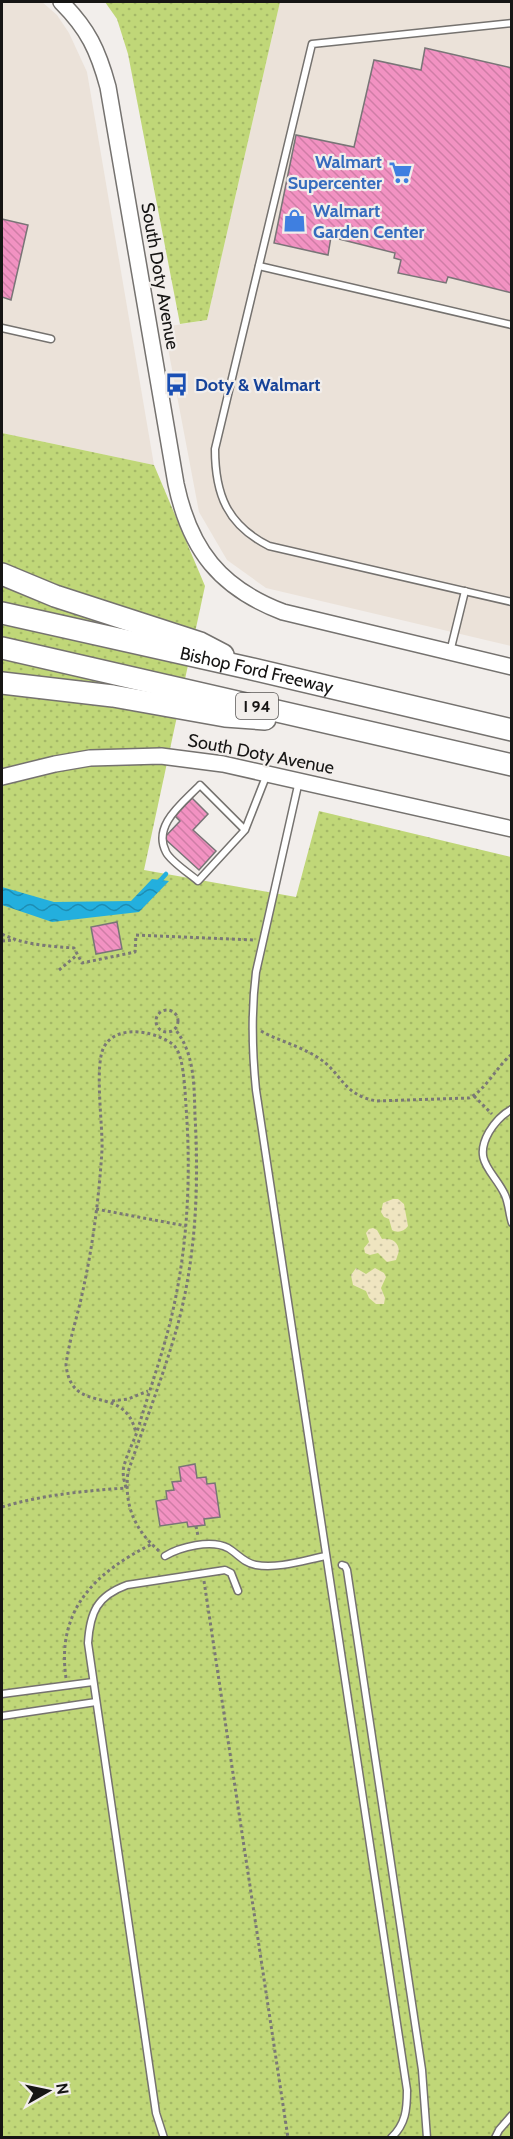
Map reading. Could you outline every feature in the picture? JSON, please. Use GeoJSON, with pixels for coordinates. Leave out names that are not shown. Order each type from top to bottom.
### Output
{"type":"FeatureCollection","features":[{"type":"Feature","properties":{"kind":"highway"},"geometry":{"type":"LineString","coordinates":[[2,574],[55,596],[200,643],[248,668]]}},
{"type":"Feature","properties":{"kind":"highway","name":"Bishop Ford Freeway"},"geometry":{"type":"LineString","coordinates":[[2,613],[512,730]]}},
{"type":"Feature","properties":{"kind":"highway","name":"Bishop Ford Freeway"},"geometry":{"type":"LineString","coordinates":[[2,648],[512,765]]}},
{"type":"Feature","properties":{"kind":"highway"},"geometry":{"type":"LineString","coordinates":[[2,683],[113,696],[225,716],[347,727]]}},
{"type":"Feature","properties":{"kind":"street","name":"South Doty Avenue"},"geometry":{"type":"LineString","coordinates":[[61,2],[77,18],[101,59],[108,87],[176,484],[181,507],[197,544],[218,572],[241,592],[263,604],[284,612],[512,667]]}},
{"type":"Feature","properties":{"kind":"street","name":"South Doty Avenue"},"geometry":{"type":"LineString","coordinates":[[2,777],[66,762],[128,756],[160,756],[223,764],[267,773],[512,829]]}},
{"type":"Feature","properties":{"kind":"lane"},"geometry":{"type":"LineString","coordinates":[[512,23],[312,44],[215,448],[216,473],[220,490],[234,520],[252,537],[269,546],[512,602]]}},
{"type":"Feature","properties":{"kind":"lane"},"geometry":{"type":"LineString","coordinates":[[259,266],[512,325]]}},
{"type":"Feature","properties":{"kind":"lane"},"geometry":{"type":"LineString","coordinates":[[2,328],[51,339]]}},
{"type":"Feature","properties":{"kind":"lane"},"geometry":{"type":"LineString","coordinates":[[450,652],[465,591]]}},
{"type":"Feature","properties":{"kind":"lane"},"geometry":{"type":"LineString","coordinates":[[244,830],[200,785],[171,816],[162,830],[162,839],[166,854],[198,881],[244,830],[257,803],[267,773]]}},
{"type":"Feature","properties":{"kind":"lane"},"geometry":{"type":"LineString","coordinates":[[299,780],[253,996],[252,1026],[256,1090],[407,2090],[405,2119],[391,2138]]}},
{"type":"Feature","properties":{"kind":"lane"},"geometry":{"type":"LineString","coordinates":[[512,1109],[498,1119],[488,1134],[482,1151],[486,1167],[506,1198],[512,1223]]}},
{"type":"Feature","properties":{"kind":"lane"},"geometry":{"type":"LineString","coordinates":[[165,1556],[175,1550],[219,1545],[228,1548],[247,1562],[257,1565],[269,1566],[326,1556]]}},
{"type":"Feature","properties":{"kind":"lane"},"geometry":{"type":"LineString","coordinates":[[342,1565],[347,1570],[389,1849],[424,2089],[428,2138]]}},
{"type":"Feature","properties":{"kind":"lane"},"geometry":{"type":"LineString","coordinates":[[164,2138],[156,2113],[87,1643],[90,1620],[100,1601],[115,1589],[127,1585],[219,1570],[231,1573],[238,1591]]}},
{"type":"Feature","properties":{"kind":"lane"},"geometry":{"type":"LineString","coordinates":[[2,1694],[93,1682]]}},
{"type":"Feature","properties":{"kind":"lane"},"geometry":{"type":"LineString","coordinates":[[2,1716],[96,1702]]}},
{"type":"Feature","properties":{"kind":"lane"},"geometry":{"type":"LineString","coordinates":[[495,2138],[512,2115]]}},
{"type":"Feature","properties":{"kind":"path"},"geometry":{"type":"LineString","coordinates":[[2,934],[15,940],[38,945],[74,948],[82,963],[135,952],[136,935],[264,940]]}},
{"type":"Feature","properties":{"kind":"path"},"geometry":{"type":"LineString","coordinates":[[2,941],[15,940]]}},
{"type":"Feature","properties":{"kind":"path"},"geometry":{"type":"LineString","coordinates":[[59,970],[77,955]]}},
{"type":"Feature","properties":{"kind":"path"},"geometry":{"type":"LineString","coordinates":[[170,1011],[177,1016],[175,1029],[168,1032],[159,1028],[156,1020],[161,1012],[170,1011]]}},
{"type":"Feature","properties":{"kind":"path"},"geometry":{"type":"LineString","coordinates":[[252,1026],[273,1038],[320,1058],[349,1090],[367,1100],[390,1102],[421,1098],[462,1099],[474,1096],[496,1069],[512,1054]]}},
{"type":"Feature","properties":{"kind":"path"},"geometry":{"type":"LineString","coordinates":[[126,1488],[128,1472],[179,1320],[193,1239],[197,1149],[192,1071],[189,1052],[175,1029]]}},
{"type":"Feature","properties":{"kind":"path"},"geometry":{"type":"LineString","coordinates":[[148,1390],[128,1399],[110,1401],[93,1399],[79,1392],[68,1377],[66,1365],[84,1286],[96,1209],[102,1148],[99,1066],[101,1052],[106,1042],[126,1032],[150,1034],[170,1043],[178,1051],[181,1060],[188,1130],[186,1226],[173,1311],[123,1476],[129,1507],[139,1531],[165,1556]]}},
{"type":"Feature","properties":{"kind":"path"},"geometry":{"type":"LineString","coordinates":[[474,1096],[498,1119]]}},
{"type":"Feature","properties":{"kind":"path"},"geometry":{"type":"LineString","coordinates":[[96,1209],[186,1226]]}},
{"type":"Feature","properties":{"kind":"path"},"geometry":{"type":"LineString","coordinates":[[110,1401],[128,1413],[134,1423],[136,1433]]}},
{"type":"Feature","properties":{"kind":"path"},"geometry":{"type":"LineString","coordinates":[[2,1507],[59,1494],[126,1488]]}},
{"type":"Feature","properties":{"kind":"path"},"geometry":{"type":"LineString","coordinates":[[196,1526],[199,1546]]}},
{"type":"Feature","properties":{"kind":"path"},"geometry":{"type":"LineString","coordinates":[[203,1573],[288,2138]]}},
{"type":"Feature","properties":{"kind":"shaded area"},"geometry":{"type":"Polygon","coordinates":[[[2,2],[42,2],[57,15],[69,33],[87,72],[154,465],[2,433],[2,2]]]}},
{"type":"Feature","properties":{"kind":"shaded area"},"geometry":{"type":"Polygon","coordinates":[[[280,2],[511,2],[511,646],[266,588],[227,560],[199,512],[164,327],[207,320],[280,2]]]}},
{"type":"Feature","properties":{"kind":"green space"},"geometry":{"type":"Polygon","coordinates":[[[105,2],[280,2],[207,320],[180,324],[128,54],[117,19],[105,2]]]}},
{"type":"Feature","properties":{"kind":"green space"},"geometry":{"type":"Polygon","coordinates":[[[2,433],[154,465],[205,586],[144,870],[296,897],[319,811],[511,857],[511,2137],[2,2137],[2,433]]]}},
{"type":"Feature","properties":{"kind":"sand"},"geometry":{"type":"Polygon","coordinates":[[[398,1199],[404,1204],[408,1226],[405,1230],[392,1230],[389,1219],[381,1212],[383,1203],[398,1199]]]}},
{"type":"Feature","properties":{"kind":"sand"},"geometry":{"type":"Polygon","coordinates":[[[373,1228],[377,1230],[382,1239],[396,1243],[399,1251],[396,1260],[387,1262],[378,1253],[370,1255],[365,1253],[364,1248],[369,1242],[366,1233],[373,1228]]]}},
{"type":"Feature","properties":{"kind":"sand"},"geometry":{"type":"Polygon","coordinates":[[[356,1268],[366,1274],[375,1268],[384,1273],[386,1277],[381,1288],[385,1298],[384,1304],[376,1304],[369,1298],[366,1291],[353,1285],[351,1275],[356,1268]]]}},
{"type":"Feature","properties":{"kind":"water"},"geometry":{"type":"Polygon","coordinates":[[[152,879],[169,881],[139,912],[52,922],[2,905],[2,887],[54,902],[131,901],[152,879]]]}},
{"type":"Feature","properties":{"kind":"building","name":"Walmart Supercenter"},"geometry":{"type":"Polygon","coordinates":[[[425,48],[512,68],[512,293],[448,277],[446,283],[398,273],[401,260],[394,258],[395,253],[331,237],[328,255],[274,243],[296,135],[354,147],[374,60],[421,70],[425,48]]]}},
{"type":"Feature","properties":{"kind":"building"},"geometry":{"type":"Polygon","coordinates":[[[2,219],[28,225],[11,300],[2,297],[2,219]]]}},
{"type":"Feature","properties":{"kind":"building"},"geometry":{"type":"Polygon","coordinates":[[[192,798],[208,814],[193,830],[216,851],[199,870],[164,838],[180,821],[175,816],[192,798]]]}},
{"type":"Feature","properties":{"kind":"building"},"geometry":{"type":"Polygon","coordinates":[[[117,922],[122,949],[96,954],[91,927],[117,922]]]}},
{"type":"Feature","properties":{"kind":"building"},"geometry":{"type":"Polygon","coordinates":[[[195,1464],[197,1478],[206,1477],[207,1484],[215,1483],[220,1517],[204,1519],[205,1525],[188,1527],[187,1522],[160,1526],[156,1501],[167,1499],[166,1491],[174,1490],[172,1482],[181,1481],[179,1467],[195,1464]]]}},
{"type":"Feature","properties":{"kind":"waterway"},"geometry":{"type":"LineString","coordinates":[[157,884],[166,874]]}},
{"type":"Feature","properties":{"kind":"place","name":"Walmart Supercenter"},"geometry":{"type":"Point","coordinates":[400,172]}},
{"type":"Feature","properties":{"kind":"place","name":"Walmart Garden Center"},"geometry":{"type":"Point","coordinates":[295,221]}},
{"type":"Feature","properties":{"kind":"place","name":"Doty & Walmart"},"geometry":{"type":"Point","coordinates":[177,385]}}]}
